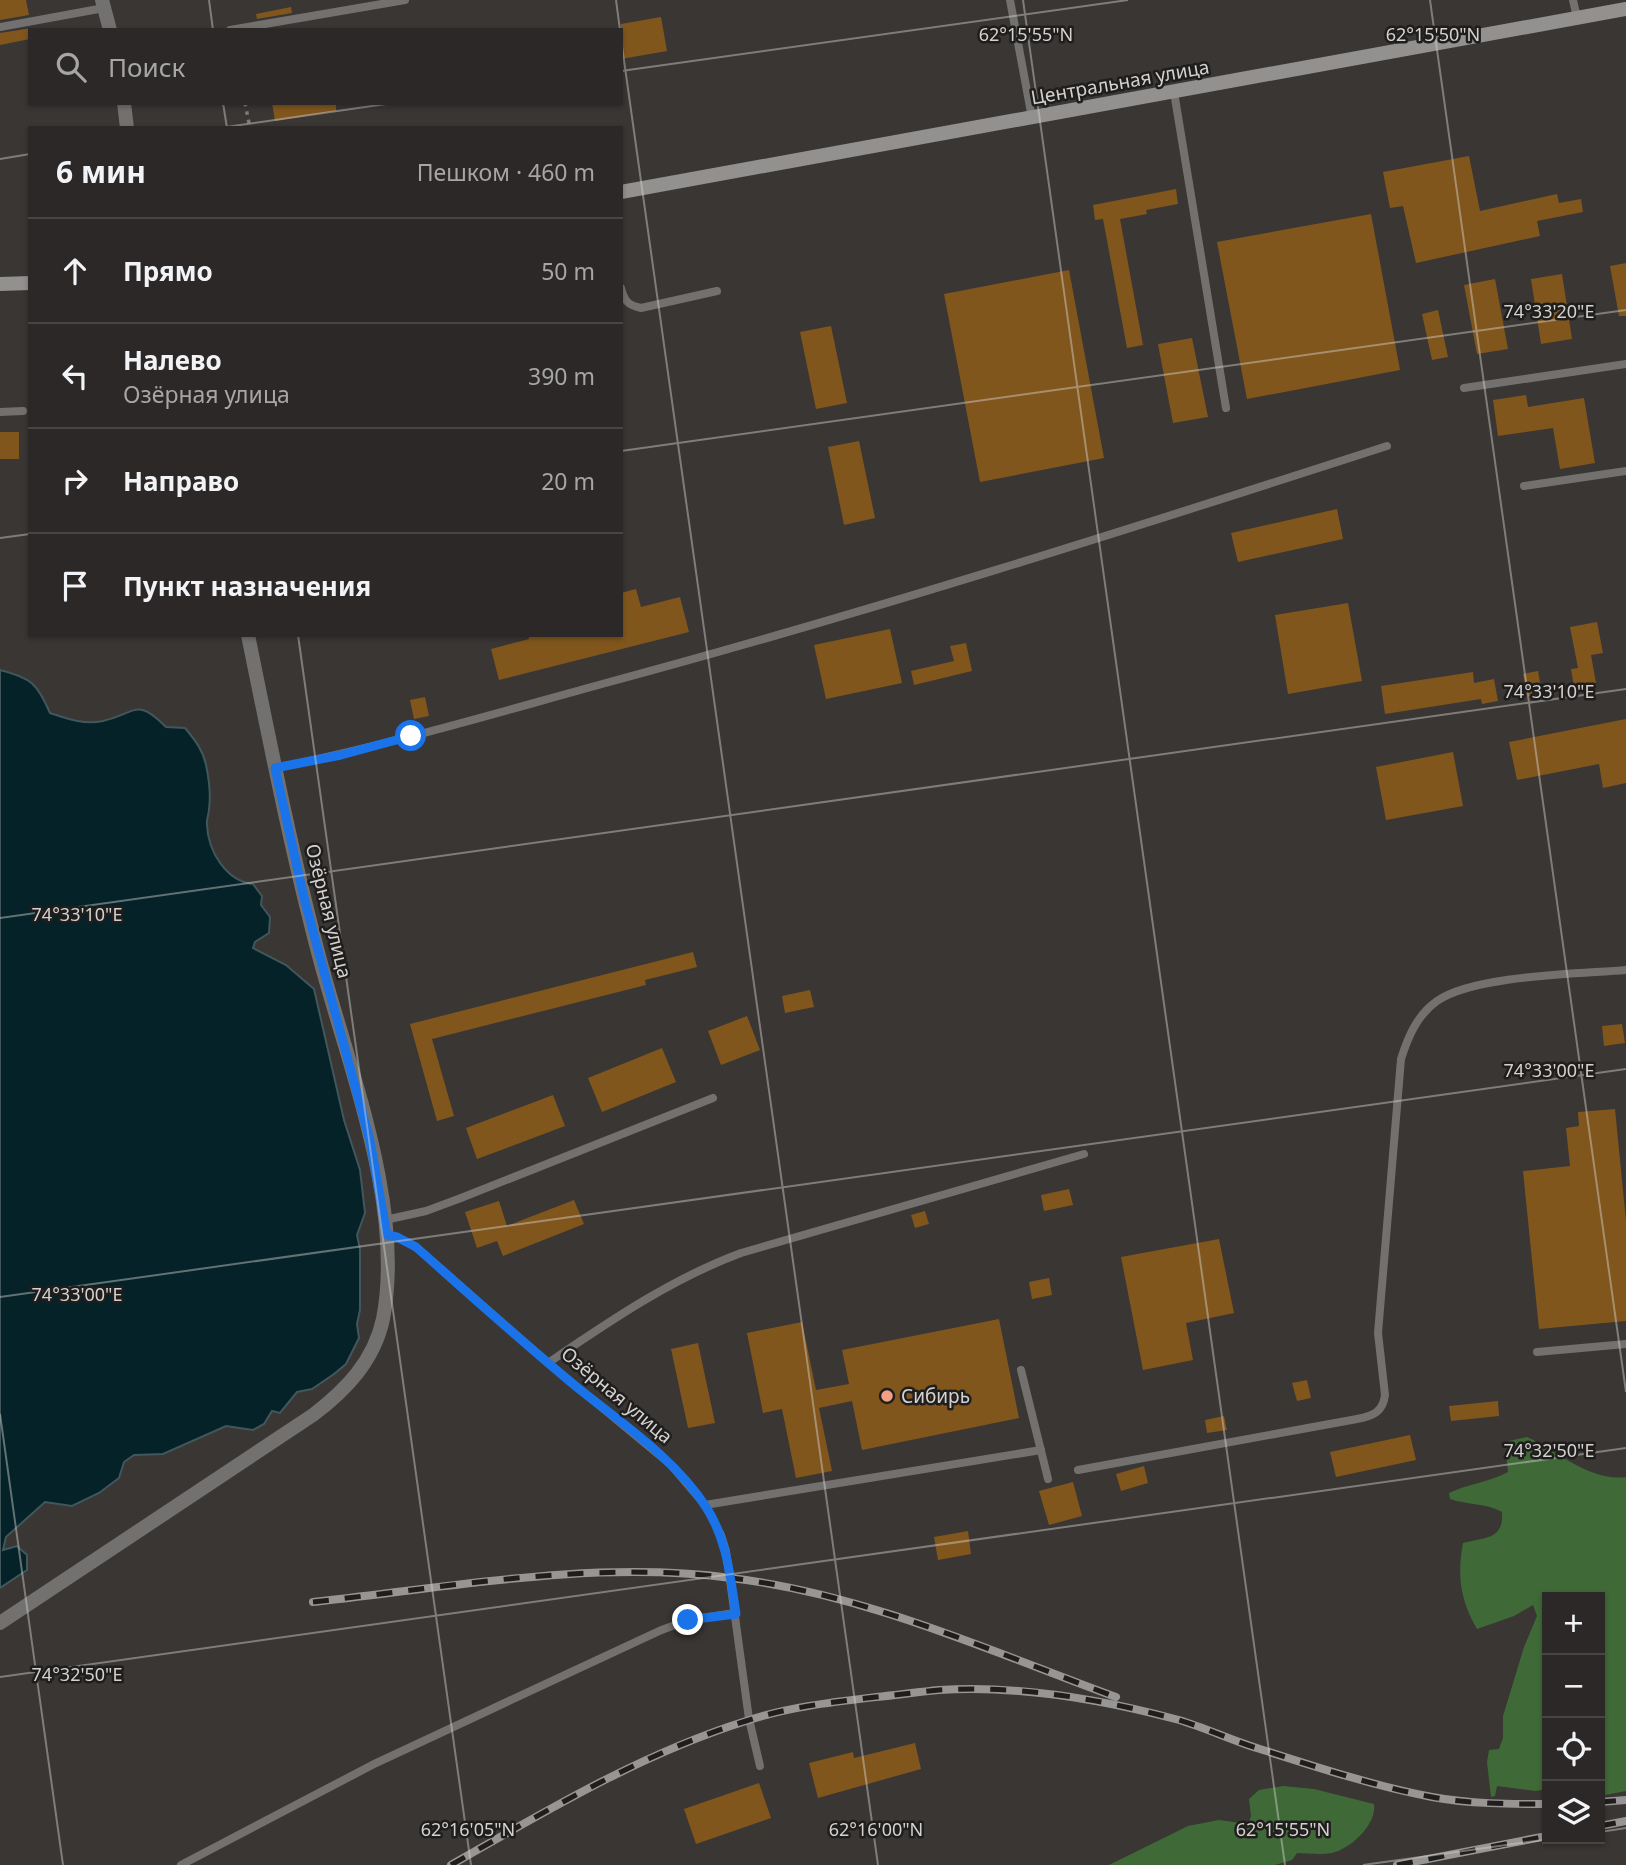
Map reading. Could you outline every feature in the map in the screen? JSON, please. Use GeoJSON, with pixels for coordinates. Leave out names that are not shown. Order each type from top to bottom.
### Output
{"type":"FeatureCollection","features":[{"type":"Feature","properties":{"kind":"street"},"geometry":{"type":"LineString","coordinates":[[103,4],[109,28]]}},
{"type":"Feature","properties":{"kind":"street","name":"Центральная улица"},"geometry":{"type":"LineString","coordinates":[[623,192],[1626,9]]}},
{"type":"Feature","properties":{"kind":"street"},"geometry":{"type":"LineString","coordinates":[[124,105],[127,126]]}},
{"type":"Feature","properties":{"kind":"street"},"geometry":{"type":"LineString","coordinates":[[0,284],[28,283]]}},
{"type":"Feature","properties":{"kind":"street","name":"Озёрная улица"},"geometry":{"type":"LineString","coordinates":[[0,1623],[340,1395],[360,1371],[374,1347],[383,1319],[386,1228],[370,1141],[307,910],[248,637]]}},
{"type":"Feature","properties":{"kind":"lane"},"geometry":{"type":"LineString","coordinates":[[242,28],[405,0]]}},
{"type":"Feature","properties":{"kind":"lane"},"geometry":{"type":"LineString","coordinates":[[1010,0],[1032,118]]}},
{"type":"Feature","properties":{"kind":"lane"},"geometry":{"type":"LineString","coordinates":[[1573,0],[1577,18]]}},
{"type":"Feature","properties":{"kind":"lane"},"geometry":{"type":"LineString","coordinates":[[0,27],[103,4]]}},
{"type":"Feature","properties":{"kind":"lane"},"geometry":{"type":"LineString","coordinates":[[1174,92],[1226,408]]}},
{"type":"Feature","properties":{"kind":"lane"},"geometry":{"type":"LineString","coordinates":[[623,296],[631,306],[641,308],[717,291]]}},
{"type":"Feature","properties":{"kind":"lane"},"geometry":{"type":"LineString","coordinates":[[1464,388],[1626,363]]}},
{"type":"Feature","properties":{"kind":"lane"},"geometry":{"type":"LineString","coordinates":[[0,412],[23,411]]}},
{"type":"Feature","properties":{"kind":"lane"},"geometry":{"type":"LineString","coordinates":[[275,768],[371,747],[772,638],[1120,533],[1387,446]]}},
{"type":"Feature","properties":{"kind":"lane"},"geometry":{"type":"LineString","coordinates":[[1524,486],[1626,471]]}},
{"type":"Feature","properties":{"kind":"lane"},"geometry":{"type":"LineString","coordinates":[[1078,1470],[1369,1417],[1379,1411],[1384,1404],[1385,1395],[1378,1333],[1401,1059],[1408,1036],[1418,1020],[1435,1002],[1448,994],[1475,985],[1626,970]]}},
{"type":"Feature","properties":{"kind":"lane"},"geometry":{"type":"LineString","coordinates":[[386,1228],[713,1098]]}},
{"type":"Feature","properties":{"kind":"lane"},"geometry":{"type":"LineString","coordinates":[[548,1363],[631,1307],[703,1267],[741,1253],[1084,1154]]}},
{"type":"Feature","properties":{"kind":"lane","name":"Озёрная улица"},"geometry":{"type":"LineString","coordinates":[[386,1228],[416,1247],[548,1363],[670,1464],[705,1505],[721,1535],[726,1552],[749,1719],[760,1766]]}},
{"type":"Feature","properties":{"kind":"lane"},"geometry":{"type":"LineString","coordinates":[[1537,1352],[1626,1344]]}},
{"type":"Feature","properties":{"kind":"lane"},"geometry":{"type":"LineString","coordinates":[[1021,1370],[1048,1479]]}},
{"type":"Feature","properties":{"kind":"lane"},"geometry":{"type":"LineString","coordinates":[[705,1505],[1041,1450]]}},
{"type":"Feature","properties":{"kind":"lane"},"geometry":{"type":"LineString","coordinates":[[181,1865],[376,1763],[659,1631],[688,1620],[736,1614]]}},
{"type":"Feature","properties":{"kind":"path"},"geometry":{"type":"LineString","coordinates":[[246,105],[250,126]]}},
{"type":"Feature","properties":{"kind":"green space"},"geometry":{"type":"Polygon","coordinates":[[[1527,1437],[1587,1470],[1600,1475],[1626,1477],[1626,1791],[1605,1795],[1605,1592],[1542,1592],[1542,1790],[1497,1786],[1495,1796],[1491,1797],[1487,1762],[1489,1750],[1499,1749],[1503,1738],[1503,1716],[1524,1647],[1537,1616],[1533,1605],[1514,1616],[1477,1629],[1461,1587],[1463,1543],[1496,1533],[1502,1521],[1502,1512],[1450,1499],[1449,1493],[1508,1472],[1506,1453],[1509,1441],[1527,1437]]]}},
{"type":"Feature","properties":{"kind":"green space"},"geometry":{"type":"Polygon","coordinates":[[[1283,1786],[1314,1789],[1374,1804],[1374,1812],[1367,1828],[1347,1847],[1332,1853],[1297,1853],[1292,1860],[1275,1865],[1109,1865],[1188,1826],[1219,1820],[1248,1824],[1251,1816],[1249,1799],[1259,1790],[1283,1786]]]}},
{"type":"Feature","properties":{"kind":"water"},"geometry":{"type":"Polygon","coordinates":[[[0,670],[32,683],[50,713],[76,721],[96,722],[142,710],[166,727],[185,728],[195,741],[203,755],[208,776],[210,798],[207,823],[211,845],[227,871],[243,882],[253,884],[262,896],[261,905],[270,917],[269,933],[255,942],[253,948],[286,965],[314,989],[344,1120],[360,1170],[365,1213],[357,1235],[360,1249],[360,1310],[357,1324],[359,1338],[346,1364],[312,1389],[297,1392],[280,1413],[272,1411],[264,1424],[253,1430],[226,1426],[163,1454],[134,1455],[124,1462],[119,1478],[99,1493],[72,1506],[45,1502],[6,1537],[3,1550],[17,1546],[27,1555],[27,1570],[0,1588],[0,670]]]}},
{"type":"Feature","properties":{"kind":"building"},"geometry":{"type":"Polygon","coordinates":[[[0,0],[26,0],[29,15],[0,20],[0,0]]]}},
{"type":"Feature","properties":{"kind":"building"},"geometry":{"type":"Polygon","coordinates":[[[291,7],[292,13],[257,19],[256,14],[291,7]]]}},
{"type":"Feature","properties":{"kind":"building"},"geometry":{"type":"Polygon","coordinates":[[[661,17],[667,51],[623,59],[621,24],[661,17]]]}},
{"type":"Feature","properties":{"kind":"building"},"geometry":{"type":"Polygon","coordinates":[[[28,29],[28,39],[0,45],[0,33],[28,29]]]}},
{"type":"Feature","properties":{"kind":"building"},"geometry":{"type":"Polygon","coordinates":[[[272,105],[336,105],[336,111],[275,121],[272,105]]]}},
{"type":"Feature","properties":{"kind":"building"},"geometry":{"type":"Polygon","coordinates":[[[1469,156],[1480,211],[1557,194],[1559,203],[1581,199],[1583,212],[1537,221],[1540,236],[1416,263],[1403,206],[1390,208],[1383,172],[1469,156]]]}},
{"type":"Feature","properties":{"kind":"building"},"geometry":{"type":"Polygon","coordinates":[[[1176,189],[1178,204],[1146,210],[1147,214],[1120,219],[1143,345],[1127,348],[1103,219],[1095,220],[1093,205],[1176,189]]]}},
{"type":"Feature","properties":{"kind":"building"},"geometry":{"type":"Polygon","coordinates":[[[1371,214],[1400,370],[1247,399],[1217,242],[1371,214]]]}},
{"type":"Feature","properties":{"kind":"building"},"geometry":{"type":"Polygon","coordinates":[[[1626,263],[1626,316],[1619,316],[1610,266],[1626,263]]]}},
{"type":"Feature","properties":{"kind":"building"},"geometry":{"type":"Polygon","coordinates":[[[1069,270],[1104,458],[980,482],[944,294],[1069,270]]]}},
{"type":"Feature","properties":{"kind":"building"},"geometry":{"type":"Polygon","coordinates":[[[1562,274],[1572,339],[1541,344],[1531,279],[1562,274]]]}},
{"type":"Feature","properties":{"kind":"building"},"geometry":{"type":"Polygon","coordinates":[[[1495,279],[1508,349],[1477,354],[1464,285],[1495,279]]]}},
{"type":"Feature","properties":{"kind":"building"},"geometry":{"type":"Polygon","coordinates":[[[1438,310],[1448,357],[1432,360],[1422,314],[1438,310]]]}},
{"type":"Feature","properties":{"kind":"building"},"geometry":{"type":"Polygon","coordinates":[[[831,326],[847,403],[816,409],[800,332],[831,326]]]}},
{"type":"Feature","properties":{"kind":"building"},"geometry":{"type":"Polygon","coordinates":[[[1192,338],[1208,417],[1173,423],[1158,344],[1192,338]]]}},
{"type":"Feature","properties":{"kind":"building"},"geometry":{"type":"Polygon","coordinates":[[[1526,395],[1528,407],[1584,398],[1595,463],[1560,469],[1553,428],[1498,436],[1493,400],[1526,395]]]}},
{"type":"Feature","properties":{"kind":"building"},"geometry":{"type":"Polygon","coordinates":[[[0,432],[19,432],[19,459],[0,459],[0,432]]]}},
{"type":"Feature","properties":{"kind":"building"},"geometry":{"type":"Polygon","coordinates":[[[859,441],[875,518],[844,525],[828,447],[859,441]]]}},
{"type":"Feature","properties":{"kind":"building"},"geometry":{"type":"Polygon","coordinates":[[[1337,509],[1343,539],[1238,562],[1231,533],[1337,509]]]}},
{"type":"Feature","properties":{"kind":"building"},"geometry":{"type":"Polygon","coordinates":[[[636,589],[641,607],[680,597],[689,632],[499,680],[491,649],[528,637],[623,637],[623,592],[636,589]]]}},
{"type":"Feature","properties":{"kind":"building"},"geometry":{"type":"Polygon","coordinates":[[[1348,603],[1362,681],[1288,694],[1275,615],[1348,603]]]}},
{"type":"Feature","properties":{"kind":"building"},"geometry":{"type":"Polygon","coordinates":[[[1597,622],[1603,653],[1591,655],[1596,683],[1574,687],[1571,669],[1578,668],[1570,627],[1597,622]]]}},
{"type":"Feature","properties":{"kind":"building"},"geometry":{"type":"Polygon","coordinates":[[[890,629],[902,683],[826,699],[814,645],[890,629]]]}},
{"type":"Feature","properties":{"kind":"building"},"geometry":{"type":"Polygon","coordinates":[[[966,643],[972,671],[914,685],[911,671],[954,661],[950,646],[966,643]]]}},
{"type":"Feature","properties":{"kind":"building"},"geometry":{"type":"Polygon","coordinates":[[[1538,671],[1542,694],[1528,696],[1523,674],[1538,671]]]}},
{"type":"Feature","properties":{"kind":"building"},"geometry":{"type":"Polygon","coordinates":[[[1473,672],[1474,683],[1494,679],[1498,701],[1482,704],[1481,699],[1385,714],[1381,686],[1473,672]]]}},
{"type":"Feature","properties":{"kind":"building"},"geometry":{"type":"Polygon","coordinates":[[[425,697],[429,716],[414,719],[410,700],[425,697]]]}},
{"type":"Feature","properties":{"kind":"building"},"geometry":{"type":"Polygon","coordinates":[[[1626,719],[1626,783],[1603,788],[1599,764],[1517,780],[1509,742],[1626,719]]]}},
{"type":"Feature","properties":{"kind":"building"},"geometry":{"type":"Polygon","coordinates":[[[1453,752],[1463,806],[1386,820],[1376,767],[1453,752]]]}},
{"type":"Feature","properties":{"kind":"building"},"geometry":{"type":"Polygon","coordinates":[[[693,952],[697,967],[645,980],[646,985],[432,1039],[454,1116],[437,1121],[410,1024],[693,952]]]}},
{"type":"Feature","properties":{"kind":"building"},"geometry":{"type":"Polygon","coordinates":[[[810,990],[814,1007],[785,1013],[782,996],[810,990]]]}},
{"type":"Feature","properties":{"kind":"building"},"geometry":{"type":"Polygon","coordinates":[[[747,1016],[760,1050],[721,1065],[708,1031],[747,1016]]]}},
{"type":"Feature","properties":{"kind":"building"},"geometry":{"type":"Polygon","coordinates":[[[1622,1024],[1625,1043],[1604,1046],[1602,1026],[1622,1024]]]}},
{"type":"Feature","properties":{"kind":"building"},"geometry":{"type":"Polygon","coordinates":[[[662,1048],[676,1082],[602,1112],[588,1078],[662,1048]]]}},
{"type":"Feature","properties":{"kind":"building"},"geometry":{"type":"Polygon","coordinates":[[[553,1095],[565,1126],[477,1159],[466,1128],[553,1095]]]}},
{"type":"Feature","properties":{"kind":"building"},"geometry":{"type":"Polygon","coordinates":[[[1615,1109],[1626,1221],[1626,1321],[1539,1329],[1523,1171],[1570,1166],[1566,1128],[1579,1126],[1578,1112],[1615,1109]]]}},
{"type":"Feature","properties":{"kind":"building"},"geometry":{"type":"Polygon","coordinates":[[[1069,1189],[1073,1205],[1044,1211],[1041,1195],[1069,1189]]]}},
{"type":"Feature","properties":{"kind":"building"},"geometry":{"type":"Polygon","coordinates":[[[574,1200],[584,1224],[503,1256],[497,1241],[477,1248],[465,1212],[499,1201],[507,1226],[574,1200]]]}},
{"type":"Feature","properties":{"kind":"building"},"geometry":{"type":"Polygon","coordinates":[[[925,1211],[929,1224],[915,1228],[911,1215],[925,1211]]]}},
{"type":"Feature","properties":{"kind":"building"},"geometry":{"type":"Polygon","coordinates":[[[1219,1239],[1234,1313],[1186,1323],[1193,1360],[1143,1370],[1121,1257],[1219,1239]]]}},
{"type":"Feature","properties":{"kind":"building"},"geometry":{"type":"Polygon","coordinates":[[[1049,1278],[1052,1295],[1032,1299],[1029,1282],[1049,1278]]]}},
{"type":"Feature","properties":{"kind":"building","name":"Сибирь"},"geometry":{"type":"Polygon","coordinates":[[[999,1319],[1019,1418],[862,1450],[852,1401],[819,1408],[832,1471],[796,1478],[782,1409],[763,1413],[747,1333],[802,1322],[816,1390],[849,1384],[842,1350],[999,1319]]]}},
{"type":"Feature","properties":{"kind":"building"},"geometry":{"type":"Polygon","coordinates":[[[698,1343],[715,1423],[688,1428],[671,1349],[698,1343]]]}},
{"type":"Feature","properties":{"kind":"building"},"geometry":{"type":"Polygon","coordinates":[[[1307,1380],[1311,1398],[1297,1401],[1292,1383],[1307,1380]]]}},
{"type":"Feature","properties":{"kind":"building"},"geometry":{"type":"Polygon","coordinates":[[[1498,1401],[1499,1416],[1451,1421],[1449,1406],[1498,1401]]]}},
{"type":"Feature","properties":{"kind":"building"},"geometry":{"type":"Polygon","coordinates":[[[1224,1416],[1227,1430],[1207,1433],[1205,1420],[1224,1416]]]}},
{"type":"Feature","properties":{"kind":"building"},"geometry":{"type":"Polygon","coordinates":[[[1410,1435],[1416,1460],[1336,1477],[1330,1452],[1410,1435]]]}},
{"type":"Feature","properties":{"kind":"building"},"geometry":{"type":"Polygon","coordinates":[[[1144,1466],[1148,1483],[1121,1491],[1116,1474],[1144,1466]]]}},
{"type":"Feature","properties":{"kind":"building"},"geometry":{"type":"Polygon","coordinates":[[[1073,1482],[1082,1516],[1049,1525],[1039,1491],[1073,1482]]]}},
{"type":"Feature","properties":{"kind":"building"},"geometry":{"type":"Polygon","coordinates":[[[968,1531],[971,1554],[938,1560],[934,1537],[968,1531]]]}},
{"type":"Feature","properties":{"kind":"building"},"geometry":{"type":"Polygon","coordinates":[[[915,1743],[921,1769],[818,1798],[809,1763],[853,1752],[854,1758],[915,1743]]]}},
{"type":"Feature","properties":{"kind":"building"},"geometry":{"type":"Polygon","coordinates":[[[759,1783],[771,1818],[696,1844],[684,1809],[759,1783]]]}},
{"type":"Feature","properties":{"kind":"railway"},"geometry":{"type":"LineString","coordinates":[[313,1602],[469,1583],[575,1574],[680,1573],[731,1578],[781,1586],[878,1611],[974,1643],[1116,1697]]}},
{"type":"Feature","properties":{"kind":"railway"},"geometry":{"type":"LineString","coordinates":[[451,1865],[595,1785],[707,1734],[762,1716],[794,1709],[939,1690],[1000,1690],[1090,1700],[1179,1720],[1302,1763],[1410,1793],[1475,1802],[1542,1804]]}},
{"type":"Feature","properties":{"kind":"railway"},"geometry":{"type":"LineString","coordinates":[[1605,1802],[1626,1800]]}},
{"type":"Feature","properties":{"kind":"railway"},"geometry":{"type":"LineString","coordinates":[[1605,1825],[1626,1821]]}},
{"type":"Feature","properties":{"kind":"railway"},"geometry":{"type":"LineString","coordinates":[[1397,1865],[1542,1837]]}},
{"type":"Feature","properties":{"kind":"place","name":"Сибирь"},"geometry":{"type":"Point","coordinates":[887,1396]}},
{"type":"Feature","properties":{"kind":"route"},"geometry":{"type":"LineString","coordinates":[[411,736],[341,755],[275,768],[319,957],[370,1141],[387,1235],[406,1240],[416,1247],[548,1363],[670,1464],[690,1485],[705,1505],[721,1535],[736,1614],[688,1620]]}}]}
